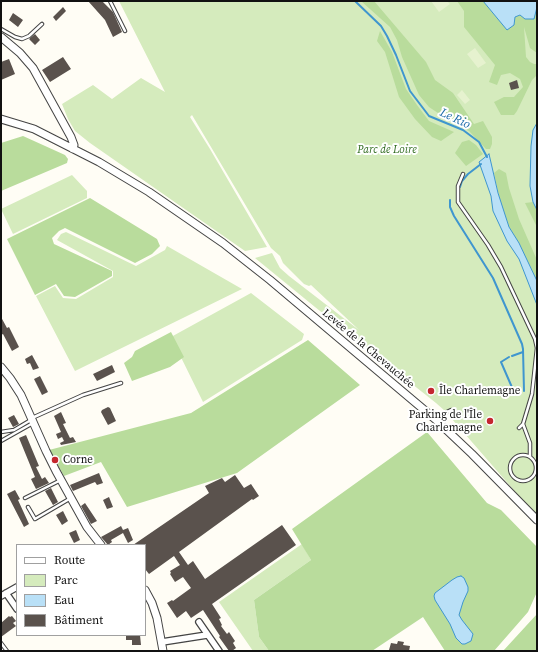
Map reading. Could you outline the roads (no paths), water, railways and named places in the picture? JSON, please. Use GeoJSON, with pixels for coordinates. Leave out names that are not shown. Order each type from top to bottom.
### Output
{"type":"FeatureCollection","features":[{"type":"Feature","properties":{"kind":"street"},"geometry":{"type":"LineString","coordinates":[[1,37],[20,53],[33,68],[71,137],[74,145],[73,148]]}},
{"type":"Feature","properties":{"kind":"street","name":"Levée de la Chevauchée"},"geometry":{"type":"LineString","coordinates":[[1,119],[34,129],[127,177],[223,243],[270,280],[434,419],[537,520]]}},
{"type":"Feature","properties":{"kind":"street"},"geometry":{"type":"LineString","coordinates":[[1,367],[18,390],[61,480],[87,527],[100,544]]}},
{"type":"Feature","properties":{"kind":"street"},"geometry":{"type":"LineString","coordinates":[[16,588],[3,594],[16,608]]}},
{"type":"Feature","properties":{"kind":"street"},"geometry":{"type":"LineString","coordinates":[[146,592],[152,603],[157,618],[163,651]]}},
{"type":"Feature","properties":{"kind":"street"},"geometry":{"type":"LineString","coordinates":[[199,622],[219,651]]}},
{"type":"Feature","properties":{"kind":"street"},"geometry":{"type":"LineString","coordinates":[[162,642],[207,635]]}},
{"type":"Feature","properties":{"kind":"lane"},"geometry":{"type":"LineString","coordinates":[[110,1],[126,31]]}},
{"type":"Feature","properties":{"kind":"lane"},"geometry":{"type":"LineString","coordinates":[[1,29],[15,37],[22,39],[29,36],[42,24]]}},
{"type":"Feature","properties":{"kind":"lane"},"geometry":{"type":"LineString","coordinates":[[463,174],[458,186],[458,202],[488,244],[501,267],[535,339],[537,348],[532,394],[524,424],[530,443],[530,457],[536,464],[536,468],[534,476],[527,481],[515,479],[510,472],[513,459],[521,455],[530,457]]}},
{"type":"Feature","properties":{"kind":"lane"},"geometry":{"type":"LineString","coordinates":[[1,432],[14,430],[83,395],[121,383]]}},
{"type":"Feature","properties":{"kind":"lane"},"geometry":{"type":"LineString","coordinates":[[434,419],[450,410]]}},
{"type":"Feature","properties":{"kind":"lane"},"geometry":{"type":"LineString","coordinates":[[1,441],[32,420]]}},
{"type":"Feature","properties":{"kind":"lane"},"geometry":{"type":"LineString","coordinates":[[519,428],[524,424]]}},
{"type":"Feature","properties":{"kind":"lane"},"geometry":{"type":"LineString","coordinates":[[25,498],[61,480]]}},
{"type":"Feature","properties":{"kind":"lane"},"geometry":{"type":"LineString","coordinates":[[28,507],[35,519],[72,498]]}},
{"type":"Feature","properties":{"kind":"lane"},"geometry":{"type":"LineString","coordinates":[[1,643],[7,651]]}},
{"type":"Feature","properties":{"kind":"water"},"geometry":{"type":"Polygon","coordinates":[[[483,1],[537,1],[537,7],[534,19],[525,19],[520,15],[515,17],[514,25],[507,30],[483,1]]]}},
{"type":"Feature","properties":{"kind":"water"},"geometry":{"type":"Polygon","coordinates":[[[537,123],[537,210],[533,202],[530,186],[531,146],[533,130],[537,123]]]}},
{"type":"Feature","properties":{"kind":"water"},"geometry":{"type":"Polygon","coordinates":[[[489,154],[498,193],[509,227],[519,243],[537,281],[537,305],[519,259],[507,241],[493,211],[491,196],[479,162],[489,154]]]}},
{"type":"Feature","properties":{"kind":"water"},"geometry":{"type":"Polygon","coordinates":[[[461,576],[464,578],[468,591],[459,615],[473,634],[471,641],[465,644],[462,644],[456,638],[434,596],[435,593],[452,580],[461,576]]]}},
{"type":"Feature","properties":{"kind":"waterway","name":"Le Rio"},"geometry":{"type":"LineString","coordinates":[[355,1],[381,26],[396,55],[410,91],[429,116],[463,130],[479,142],[487,157]]}},
{"type":"Feature","properties":{"kind":"waterway"},"geometry":{"type":"LineString","coordinates":[[460,187],[462,181],[468,174],[481,164]]}},
{"type":"Feature","properties":{"kind":"waterway"},"geometry":{"type":"LineString","coordinates":[[450,200],[450,207],[454,216],[493,278],[522,344],[524,391]]}},
{"type":"Feature","properties":{"kind":"waterway"},"geometry":{"type":"LineString","coordinates":[[512,356],[523,352]]}},
{"type":"Feature","properties":{"kind":"waterway"},"geometry":{"type":"LineString","coordinates":[[509,357],[501,362],[514,392]]}},
{"type":"Feature","properties":{"kind":"place","name":"Île Charlemagne"},"geometry":{"type":"Point","coordinates":[431,391]}},
{"type":"Feature","properties":{"kind":"place","name":"Parking de l'Île Charlemagne"},"geometry":{"type":"Point","coordinates":[490,421]}},
{"type":"Feature","properties":{"kind":"place","name":"Corne"},"geometry":{"type":"Point","coordinates":[55,460]}},
{"type":"Feature","properties":{"kind":"park label","name":"Parc de Loire"},"geometry":{"type":"Point","coordinates":[387,150]}}]}
